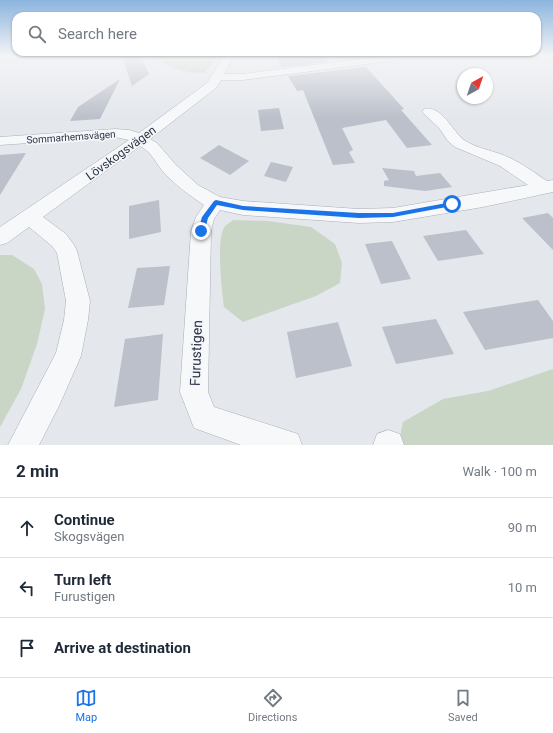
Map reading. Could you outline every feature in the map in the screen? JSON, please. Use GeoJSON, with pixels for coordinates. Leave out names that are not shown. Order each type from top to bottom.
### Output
{"type":"FeatureCollection","features":[{"type":"Feature","properties":{"kind":"street"},"geometry":{"type":"LineString","coordinates":[[218,77],[245,77]]}},
{"type":"Feature","properties":{"kind":"street","name":"Lövskogsvägen"},"geometry":{"type":"LineString","coordinates":[[0,237],[140,139],[212,85],[218,77]]}},
{"type":"Feature","properties":{"kind":"street"},"geometry":{"type":"LineString","coordinates":[[429,112],[444,125],[453,138],[460,144],[506,162],[549,186]]}},
{"type":"Feature","properties":{"kind":"street","name":"Sommarhemsvägen"},"geometry":{"type":"LineString","coordinates":[[0,141],[115,133],[129,134],[152,146],[181,180],[192,189],[216,203],[243,208],[359,216],[393,215],[483,200],[549,186]]}},
{"type":"Feature","properties":{"kind":"street","name":"Furustigen"},"geometry":{"type":"LineString","coordinates":[[216,203],[205,217],[201,231],[194,392],[204,418],[287,445]]}},
{"type":"Feature","properties":{"kind":"street"},"geometry":{"type":"LineString","coordinates":[[23,445],[68,356],[76,320],[78,301],[67,251],[59,240],[30,217]]}},
{"type":"Feature","properties":{"kind":"green space"},"geometry":{"type":"Polygon","coordinates":[[[233,220],[268,221],[311,227],[335,244],[342,263],[340,283],[316,296],[243,322],[224,307],[222,290],[220,243],[225,227],[233,220]]]}},
{"type":"Feature","properties":{"kind":"green space"},"geometry":{"type":"Polygon","coordinates":[[[0,255],[12,255],[34,269],[42,284],[45,309],[37,344],[21,389],[0,427],[0,255]]]}},
{"type":"Feature","properties":{"kind":"green space"},"geometry":{"type":"Polygon","coordinates":[[[553,369],[553,445],[398,445],[403,422],[443,399],[488,391],[553,369]]]}},
{"type":"Feature","properties":{"kind":"building"},"geometry":{"type":"Polygon","coordinates":[[[129,77],[145,77],[132,86],[129,77]]]}},
{"type":"Feature","properties":{"kind":"building"},"geometry":{"type":"Polygon","coordinates":[[[288,77],[375,77],[404,109],[401,110],[432,145],[407,148],[386,120],[342,128],[353,150],[349,152],[355,163],[333,165],[303,90],[297,91],[288,77]]]}},
{"type":"Feature","properties":{"kind":"building"},"geometry":{"type":"Polygon","coordinates":[[[120,79],[100,119],[70,121],[78,107],[120,79]]]}},
{"type":"Feature","properties":{"kind":"building"},"geometry":{"type":"Polygon","coordinates":[[[279,108],[284,129],[261,131],[258,110],[279,108]]]}},
{"type":"Feature","properties":{"kind":"building"},"geometry":{"type":"Polygon","coordinates":[[[219,145],[249,161],[230,175],[200,158],[219,145]]]}},
{"type":"Feature","properties":{"kind":"building"},"geometry":{"type":"Polygon","coordinates":[[[26,153],[0,195],[0,155],[26,153]]]}},
{"type":"Feature","properties":{"kind":"building"},"geometry":{"type":"Polygon","coordinates":[[[271,162],[293,167],[286,182],[264,176],[271,162]]]}},
{"type":"Feature","properties":{"kind":"building"},"geometry":{"type":"Polygon","coordinates":[[[382,168],[414,171],[416,176],[440,173],[452,187],[425,191],[384,186],[384,181],[389,180],[382,168]]]}},
{"type":"Feature","properties":{"kind":"building"},"geometry":{"type":"Polygon","coordinates":[[[159,200],[161,232],[129,239],[129,206],[159,200]]]}},
{"type":"Feature","properties":{"kind":"building"},"geometry":{"type":"Polygon","coordinates":[[[548,213],[553,218],[553,250],[522,218],[548,213]]]}},
{"type":"Feature","properties":{"kind":"building"},"geometry":{"type":"Polygon","coordinates":[[[466,230],[484,254],[438,261],[423,236],[466,230]]]}},
{"type":"Feature","properties":{"kind":"building"},"geometry":{"type":"Polygon","coordinates":[[[392,241],[411,279],[381,284],[365,244],[392,241]]]}},
{"type":"Feature","properties":{"kind":"building"},"geometry":{"type":"Polygon","coordinates":[[[170,266],[164,305],[128,308],[137,268],[170,266]]]}},
{"type":"Feature","properties":{"kind":"building"},"geometry":{"type":"Polygon","coordinates":[[[538,300],[553,321],[553,338],[485,350],[463,312],[538,300]]]}},
{"type":"Feature","properties":{"kind":"building"},"geometry":{"type":"Polygon","coordinates":[[[436,319],[454,354],[396,364],[382,327],[436,319]]]}},
{"type":"Feature","properties":{"kind":"building"},"geometry":{"type":"Polygon","coordinates":[[[338,322],[352,366],[296,378],[287,332],[338,322]]]}},
{"type":"Feature","properties":{"kind":"building"},"geometry":{"type":"Polygon","coordinates":[[[163,334],[158,400],[114,407],[125,339],[163,334]]]}},
{"type":"Feature","properties":{"kind":"route"},"geometry":{"type":"LineString","coordinates":[[201,231],[205,217],[216,203],[243,208],[359,216],[393,215],[416,212],[452,204]]}}]}
